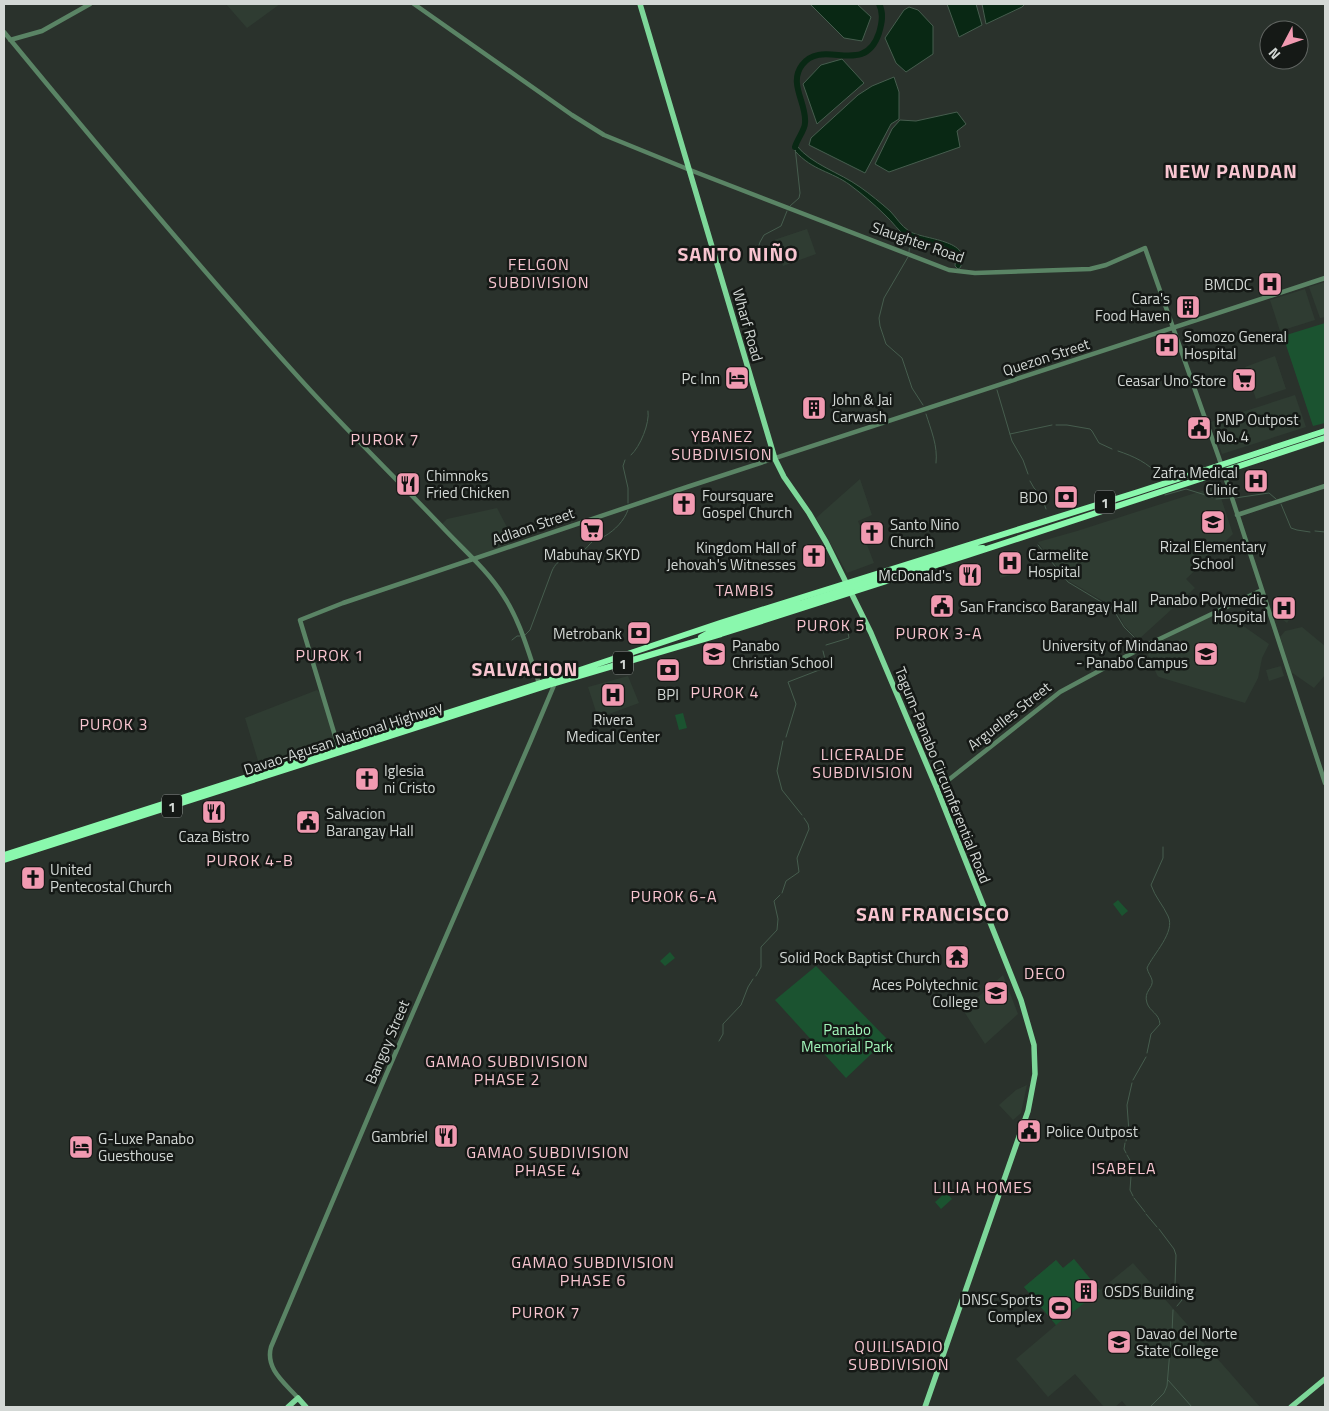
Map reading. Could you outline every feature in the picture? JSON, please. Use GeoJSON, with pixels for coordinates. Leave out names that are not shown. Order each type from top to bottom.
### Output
{"type":"FeatureCollection","features":[{"type":"Feature","properties":{"kind":"highway","name":"Davao-Agusan National Highway"},"geometry":{"type":"LineString","coordinates":[[4,855],[493,701],[626,654],[1325,431]]}},
{"type":"Feature","properties":{"kind":"highway","name":"Davao-Agusan National Highway"},"geometry":{"type":"LineString","coordinates":[[554,681],[628,662],[851,593],[1325,438]]}},
{"type":"Feature","properties":{"kind":"highway","name":"Davao-Agusan National Highway"},"geometry":{"type":"LineString","coordinates":[[971,549],[988,538]]}},
{"type":"Feature","properties":{"kind":"highway","name":"Davao-Agusan National Highway"},"geometry":{"type":"LineString","coordinates":[[688,634],[710,632],[971,549],[992,548]]}},
{"type":"Feature","properties":{"kind":"highway","name":"Davao-Agusan National Highway"},"geometry":{"type":"LineString","coordinates":[[691,643],[710,632]]}},
{"type":"Feature","properties":{"kind":"highway"},"geometry":{"type":"LineString","coordinates":[[626,654],[628,662]]}},
{"type":"Feature","properties":{"kind":"highway","name":"Davao-Agusan National Highway"},"geometry":{"type":"LineString","coordinates":[[4,860],[214,790]]}},
{"type":"Feature","properties":{"kind":"main road","name":"Wharf Road"},"geometry":{"type":"LineString","coordinates":[[640,4],[775,459],[784,477],[820,532],[846,583]]}},
{"type":"Feature","properties":{"kind":"main road","name":"Tagum-Panabo Circumferential Road"},"geometry":{"type":"LineString","coordinates":[[846,583],[894,686],[937,789],[1020,1000],[1034,1045],[1035,1074],[1028,1111],[925,1407]]}},
{"type":"Feature","properties":{"kind":"main road"},"geometry":{"type":"LineString","coordinates":[[1291,1407],[1325,1379]]}},
{"type":"Feature","properties":{"kind":"main road"},"geometry":{"type":"LineString","coordinates":[[288,1407],[298,1398]]}},
{"type":"Feature","properties":{"kind":"main road","name":"Bangoy Street"},"geometry":{"type":"LineString","coordinates":[[298,1398],[306,1407]]}},
{"type":"Feature","properties":{"kind":"street"},"geometry":{"type":"LineString","coordinates":[[10,40],[42,31],[90,4]]}},
{"type":"Feature","properties":{"kind":"street","name":"Slaughter Road"},"geometry":{"type":"LineString","coordinates":[[414,4],[592,129],[690,170],[936,265],[959,272],[1090,269],[1106,265],[1145,248],[1173,329]]}},
{"type":"Feature","properties":{"kind":"street"},"geometry":{"type":"LineString","coordinates":[[4,32],[114,166],[300,379],[497,586],[507,601],[525,640],[539,686]]}},
{"type":"Feature","properties":{"kind":"street","name":"Quezon Street"},"geometry":{"type":"LineString","coordinates":[[775,459],[1325,278]]}},
{"type":"Feature","properties":{"kind":"street"},"geometry":{"type":"LineString","coordinates":[[1173,329],[1221,464],[1325,783]]}},
{"type":"Feature","properties":{"kind":"street","name":"Adlaon Street"},"geometry":{"type":"LineString","coordinates":[[340,750],[300,620],[343,603],[652,498],[775,459]]}},
{"type":"Feature","properties":{"kind":"street"},"geometry":{"type":"LineString","coordinates":[[1237,515],[1325,486]]}},
{"type":"Feature","properties":{"kind":"street","name":"Arguelles Street"},"geometry":{"type":"LineString","coordinates":[[937,789],[1060,692],[1149,644],[1262,590]]}},
{"type":"Feature","properties":{"kind":"street","name":"Bangoy Street"},"geometry":{"type":"LineString","coordinates":[[298,1398],[271,1366],[271,1347],[554,681]]}},
{"type":"Feature","properties":{"kind":"shaded area"},"geometry":{"type":"Polygon","coordinates":[[[226,4],[280,4],[247,28],[226,4]]]}},
{"type":"Feature","properties":{"kind":"shaded area"},"geometry":{"type":"Polygon","coordinates":[[[810,4],[857,4],[871,17],[862,41],[844,38],[810,4]]]}},
{"type":"Feature","properties":{"kind":"shaded area"},"geometry":{"type":"Polygon","coordinates":[[[947,4],[976,4],[982,25],[959,37],[947,4]]]}},
{"type":"Feature","properties":{"kind":"shaded area"},"geometry":{"type":"Polygon","coordinates":[[[982,4],[1025,4],[986,24],[982,4]]]}},
{"type":"Feature","properties":{"kind":"shaded area"},"geometry":{"type":"Polygon","coordinates":[[[909,7],[918,10],[933,26],[933,54],[906,72],[896,63],[885,38],[904,10],[909,7]]]}},
{"type":"Feature","properties":{"kind":"shaded area"},"geometry":{"type":"Polygon","coordinates":[[[842,59],[864,83],[817,124],[803,84],[821,65],[842,59]]]}},
{"type":"Feature","properties":{"kind":"shaded area"},"geometry":{"type":"Polygon","coordinates":[[[894,77],[899,92],[899,119],[891,124],[865,173],[809,145],[811,138],[858,95],[872,86],[894,77]]]}},
{"type":"Feature","properties":{"kind":"shaded area"},"geometry":{"type":"Polygon","coordinates":[[[957,112],[966,124],[957,131],[960,147],[889,172],[875,164],[892,129],[900,120],[916,121],[957,112]]]}},
{"type":"Feature","properties":{"kind":"shaded area"},"geometry":{"type":"Polygon","coordinates":[[[796,145],[810,158],[868,193],[890,211],[909,231],[954,246],[960,251],[963,258],[960,268],[958,269],[955,266],[956,255],[951,250],[938,245],[918,242],[907,237],[877,207],[850,185],[802,158],[795,151],[796,145]]]}},
{"type":"Feature","properties":{"kind":"shaded area"},"geometry":{"type":"Polygon","coordinates":[[[807,229],[816,254],[783,266],[774,240],[807,229]]]}},
{"type":"Feature","properties":{"kind":"shaded area"},"geometry":{"type":"Polygon","coordinates":[[[1325,282],[1325,317],[1320,318],[1309,287],[1325,282]]]}},
{"type":"Feature","properties":{"kind":"shaded area"},"geometry":{"type":"Polygon","coordinates":[[[1305,289],[1315,320],[1280,331],[1270,300],[1305,289]]]}},
{"type":"Feature","properties":{"kind":"shaded area"},"geometry":{"type":"Polygon","coordinates":[[[1275,356],[1286,389],[1256,399],[1245,367],[1275,356]]]}},
{"type":"Feature","properties":{"kind":"shaded area"},"geometry":{"type":"Polygon","coordinates":[[[1295,395],[1306,427],[1222,454],[1211,422],[1295,395]]]}},
{"type":"Feature","properties":{"kind":"shaded area"},"geometry":{"type":"Polygon","coordinates":[[[860,479],[872,515],[858,521],[874,563],[847,573],[816,518],[860,479]]]}},
{"type":"Feature","properties":{"kind":"shaded area"},"geometry":{"type":"Polygon","coordinates":[[[1217,486],[1233,534],[1186,579],[1195,588],[1138,640],[1124,625],[1115,608],[1069,581],[1038,542],[1077,531],[1217,486]]]}},
{"type":"Feature","properties":{"kind":"shaded area"},"geometry":{"type":"Polygon","coordinates":[[[497,508],[510,533],[510,546],[476,557],[472,557],[441,525],[447,519],[497,508]]]}},
{"type":"Feature","properties":{"kind":"shaded area","name":"Carmelite Hospital"},"geometry":{"type":"Polygon","coordinates":[[[1017,550],[1022,572],[1000,578],[1000,555],[1017,550]]]}},
{"type":"Feature","properties":{"kind":"shaded area","name":"Panabo Polymedic Hospital"},"geometry":{"type":"Polygon","coordinates":[[[1284,596],[1296,614],[1287,623],[1283,620],[1273,603],[1284,596]]]}},
{"type":"Feature","properties":{"kind":"shaded area","name":"University of Mindanao - Panabo Campus"},"geometry":{"type":"Polygon","coordinates":[[[1222,611],[1269,644],[1262,658],[1258,678],[1245,703],[1159,677],[1146,650],[1146,647],[1222,611]]]}},
{"type":"Feature","properties":{"kind":"shaded area"},"geometry":{"type":"Polygon","coordinates":[[[1302,627],[1325,646],[1325,675],[1314,688],[1291,672],[1280,637],[1285,631],[1302,627]]]}},
{"type":"Feature","properties":{"kind":"shaded area"},"geometry":{"type":"Polygon","coordinates":[[[1281,666],[1284,676],[1269,681],[1266,670],[1281,666]]]}},
{"type":"Feature","properties":{"kind":"shaded area","name":"Rivera Medical Center"},"geometry":{"type":"Polygon","coordinates":[[[628,676],[639,703],[598,718],[588,687],[628,676]]]}},
{"type":"Feature","properties":{"kind":"shaded area"},"geometry":{"type":"Polygon","coordinates":[[[317,690],[321,694],[335,741],[259,764],[245,718],[317,690]]]}},
{"type":"Feature","properties":{"kind":"shaded area","name":"Aces Polytechnic College"},"geometry":{"type":"Polygon","coordinates":[[[1003,975],[1018,1014],[985,1044],[963,1010],[1003,975]]]}},
{"type":"Feature","properties":{"kind":"shaded area"},"geometry":{"type":"Polygon","coordinates":[[[1027,1085],[1021,1113],[1013,1120],[999,1105],[1016,1090],[1027,1085]]]}},
{"type":"Feature","properties":{"kind":"shaded area","name":"Davao del Norte State College"},"geometry":{"type":"Polygon","coordinates":[[[1074,1259],[1100,1290],[1133,1263],[1260,1407],[1127,1407],[1122,1401],[1115,1407],[1104,1407],[1075,1374],[1048,1397],[1016,1359],[1056,1325],[1024,1287],[1056,1260],[1063,1268],[1074,1259]]]}},
{"type":"Feature","properties":{"kind":"green space"},"geometry":{"type":"Polygon","coordinates":[[[1325,323],[1325,423],[1313,426],[1283,336],[1325,323]]]}},
{"type":"Feature","properties":{"kind":"green space"},"geometry":{"type":"Polygon","coordinates":[[[683,713],[687,728],[679,730],[675,715],[683,713]]]}},
{"type":"Feature","properties":{"kind":"green space"},"geometry":{"type":"Polygon","coordinates":[[[1118,900],[1128,911],[1122,916],[1113,904],[1118,900]]]}},
{"type":"Feature","properties":{"kind":"green space"},"geometry":{"type":"Polygon","coordinates":[[[670,952],[675,958],[665,966],[660,961],[670,952]]]}},
{"type":"Feature","properties":{"kind":"green space","name":"Panabo Memorial Park"},"geometry":{"type":"Polygon","coordinates":[[[816,966],[887,1039],[846,1078],[775,1000],[816,966]]]}},
{"type":"Feature","properties":{"kind":"green space"},"geometry":{"type":"Polygon","coordinates":[[[946,1192],[952,1199],[941,1209],[935,1202],[946,1192]]]}},
{"type":"Feature","properties":{"kind":"green space","name":"DNSC Sports Complex"},"geometry":{"type":"Polygon","coordinates":[[[1074,1259],[1100,1291],[1056,1325],[1024,1287],[1056,1260],[1063,1268],[1074,1259]]]}},
{"type":"Feature","properties":{"kind":"waterway"},"geometry":{"type":"LineString","coordinates":[[795,147],[805,123],[797,86],[798,72],[802,65],[811,57],[821,55],[854,56],[864,53],[872,46],[879,33],[882,18],[879,4]]}},
{"type":"Feature","properties":{"kind":"waterway"},"geometry":{"type":"LineString","coordinates":[[790,206],[799,198],[800,193],[795,147]]}},
{"type":"Feature","properties":{"kind":"waterway"},"geometry":{"type":"LineString","coordinates":[[756,255],[764,235],[781,226],[787,211]]}},
{"type":"Feature","properties":{"kind":"waterway"},"geometry":{"type":"LineString","coordinates":[[909,252],[910,238]]}},
{"type":"Feature","properties":{"kind":"waterway"},"geometry":{"type":"LineString","coordinates":[[908,257],[884,298],[879,318],[886,344],[902,358],[912,388],[923,405]]}},
{"type":"Feature","properties":{"kind":"waterway"},"geometry":{"type":"LineString","coordinates":[[997,390],[1012,441],[1023,460],[1028,474]]}},
{"type":"Feature","properties":{"kind":"waterway"},"geometry":{"type":"LineString","coordinates":[[631,455],[644,434],[648,411]]}},
{"type":"Feature","properties":{"kind":"waterway"},"geometry":{"type":"LineString","coordinates":[[926,414],[935,444],[936,463]]}},
{"type":"Feature","properties":{"kind":"waterway"},"geometry":{"type":"LineString","coordinates":[[1010,434],[1052,425]]}},
{"type":"Feature","properties":{"kind":"waterway"},"geometry":{"type":"LineString","coordinates":[[1056,425],[1090,429],[1099,443],[1112,449]]}},
{"type":"Feature","properties":{"kind":"waterway"},"geometry":{"type":"LineString","coordinates":[[1118,451],[1140,460],[1159,476]]}},
{"type":"Feature","properties":{"kind":"waterway"},"geometry":{"type":"LineString","coordinates":[[625,460],[623,466],[628,488],[628,503]]}},
{"type":"Feature","properties":{"kind":"waterway"},"geometry":{"type":"LineString","coordinates":[[1030,481],[1041,495],[1046,509]]}},
{"type":"Feature","properties":{"kind":"waterway"},"geometry":{"type":"LineString","coordinates":[[1165,495],[1186,489],[1212,497]]}},
{"type":"Feature","properties":{"kind":"waterway"},"geometry":{"type":"LineString","coordinates":[[1235,498],[1269,493],[1276,499]]}},
{"type":"Feature","properties":{"kind":"waterway"},"geometry":{"type":"LineString","coordinates":[[1216,499],[1229,498]]}},
{"type":"Feature","properties":{"kind":"waterway"},"geometry":{"type":"LineString","coordinates":[[1281,504],[1291,528],[1310,532]]}},
{"type":"Feature","properties":{"kind":"waterway"},"geometry":{"type":"LineString","coordinates":[[525,635],[530,630],[554,566],[560,561],[582,552],[594,540],[604,537],[612,531],[622,521],[628,510]]}},
{"type":"Feature","properties":{"kind":"waterway"},"geometry":{"type":"LineString","coordinates":[[1315,531],[1325,532]]}},
{"type":"Feature","properties":{"kind":"waterway"},"geometry":{"type":"LineString","coordinates":[[1038,545],[1068,582],[1113,609],[1124,627],[1140,643]]}},
{"type":"Feature","properties":{"kind":"waterway"},"geometry":{"type":"LineString","coordinates":[[826,645],[849,638],[846,622]]}},
{"type":"Feature","properties":{"kind":"waterway"},"geometry":{"type":"LineString","coordinates":[[512,640],[520,636]]}},
{"type":"Feature","properties":{"kind":"waterway"},"geometry":{"type":"LineString","coordinates":[[786,737],[796,704],[788,682],[827,667],[823,651]]}},
{"type":"Feature","properties":{"kind":"waterway"},"geometry":{"type":"LineString","coordinates":[[783,741],[777,771],[782,790],[802,815]]}},
{"type":"Feature","properties":{"kind":"waterway"},"geometry":{"type":"LineString","coordinates":[[782,893],[786,881],[799,872],[797,858],[809,829],[804,818]]}},
{"type":"Feature","properties":{"kind":"waterway"},"geometry":{"type":"LineString","coordinates":[[1147,1053],[1151,1034],[1160,1024],[1158,1017],[1150,1009],[1146,999],[1146,995],[1152,985],[1152,979],[1147,968],[1163,943],[1170,922],[1151,885],[1163,858],[1163,847]]}},
{"type":"Feature","properties":{"kind":"waterway"},"geometry":{"type":"LineString","coordinates":[[756,976],[761,967],[761,947],[777,930],[778,919],[774,901],[780,895]]}},
{"type":"Feature","properties":{"kind":"waterway"},"geometry":{"type":"LineString","coordinates":[[719,1041],[723,1034],[723,1024],[741,1005],[753,979]]}},
{"type":"Feature","properties":{"kind":"waterway"},"geometry":{"type":"LineString","coordinates":[[1133,1080],[1146,1057]]}},
{"type":"Feature","properties":{"kind":"waterway"},"geometry":{"type":"LineString","coordinates":[[1126,1141],[1129,1132],[1127,1105],[1132,1083]]}},
{"type":"Feature","properties":{"kind":"waterway"},"geometry":{"type":"LineString","coordinates":[[1125,1143],[1124,1149],[1126,1153]]}},
{"type":"Feature","properties":{"kind":"waterway"},"geometry":{"type":"LineString","coordinates":[[1127,1155],[1131,1162],[1132,1173]]}},
{"type":"Feature","properties":{"kind":"waterway"},"geometry":{"type":"LineString","coordinates":[[1131,1176],[1130,1190],[1133,1196]]}},
{"type":"Feature","properties":{"kind":"waterway"},"geometry":{"type":"LineString","coordinates":[[1134,1198],[1145,1212]]}},
{"type":"Feature","properties":{"kind":"waterway"},"geometry":{"type":"LineString","coordinates":[[1146,1214],[1157,1227]]}},
{"type":"Feature","properties":{"kind":"waterway"},"geometry":{"type":"LineString","coordinates":[[1159,1229],[1174,1249],[1176,1255],[1175,1285],[1182,1300],[1177,1306]]}},
{"type":"Feature","properties":{"kind":"waterway"},"geometry":{"type":"LineString","coordinates":[[1172,1333],[1173,1310]]}},
{"type":"Feature","properties":{"kind":"waterway"},"geometry":{"type":"LineString","coordinates":[[1150,1407],[1164,1393],[1167,1386],[1171,1338]]}},
{"type":"Feature","properties":{"kind":"waterway"},"geometry":{"type":"LineString","coordinates":[[1168,1380],[1192,1407]]}},
{"type":"Feature","properties":{"kind":"place","name":"BMCDC"},"geometry":{"type":"Point","coordinates":[1270,284]}},
{"type":"Feature","properties":{"kind":"place","name":"Cara's Food Haven"},"geometry":{"type":"Point","coordinates":[1188,307]}},
{"type":"Feature","properties":{"kind":"place","name":"Somozo General Hospital"},"geometry":{"type":"Point","coordinates":[1167,345]}},
{"type":"Feature","properties":{"kind":"place","name":"Pc Inn"},"geometry":{"type":"Point","coordinates":[737,378]}},
{"type":"Feature","properties":{"kind":"place","name":"Ceasar Uno Store"},"geometry":{"type":"Point","coordinates":[1244,380]}},
{"type":"Feature","properties":{"kind":"place","name":"John & Jai Carwash"},"geometry":{"type":"Point","coordinates":[814,408]}},
{"type":"Feature","properties":{"kind":"place","name":"PNP Outpost No. 4"},"geometry":{"type":"Point","coordinates":[1199,428]}},
{"type":"Feature","properties":{"kind":"place","name":"Zafra Medical Clinic"},"geometry":{"type":"Point","coordinates":[1256,481]}},
{"type":"Feature","properties":{"kind":"place","name":"Chimnoks Fried Chicken"},"geometry":{"type":"Point","coordinates":[408,484]}},
{"type":"Feature","properties":{"kind":"place","name":"BDO"},"geometry":{"type":"Point","coordinates":[1066,497]}},
{"type":"Feature","properties":{"kind":"place","name":"Foursquare Gospel Church"},"geometry":{"type":"Point","coordinates":[684,504]}},
{"type":"Feature","properties":{"kind":"place","name":"Rizal Elementary School"},"geometry":{"type":"Point","coordinates":[1213,522]}},
{"type":"Feature","properties":{"kind":"place","name":"Mabuhay SKYD"},"geometry":{"type":"Point","coordinates":[592,530]}},
{"type":"Feature","properties":{"kind":"place","name":"Santo Niño Church"},"geometry":{"type":"Point","coordinates":[872,533]}},
{"type":"Feature","properties":{"kind":"place","name":"Kingdom Hall of Jehovah's Witnesses"},"geometry":{"type":"Point","coordinates":[814,556]}},
{"type":"Feature","properties":{"kind":"place","name":"Carmelite Hospital"},"geometry":{"type":"Point","coordinates":[1010,563]}},
{"type":"Feature","properties":{"kind":"place","name":"McDonald's"},"geometry":{"type":"Point","coordinates":[970,575]}},
{"type":"Feature","properties":{"kind":"place","name":"San Francisco Barangay Hall"},"geometry":{"type":"Point","coordinates":[942,606]}},
{"type":"Feature","properties":{"kind":"place","name":"Panabo Polymedic Hospital"},"geometry":{"type":"Point","coordinates":[1284,608]}},
{"type":"Feature","properties":{"kind":"place","name":"Metrobank"},"geometry":{"type":"Point","coordinates":[639,633]}},
{"type":"Feature","properties":{"kind":"place","name":"Panabo Christian School"},"geometry":{"type":"Point","coordinates":[714,654]}},
{"type":"Feature","properties":{"kind":"place","name":"University of Mindanao - Panabo Campus"},"geometry":{"type":"Point","coordinates":[1206,654]}},
{"type":"Feature","properties":{"kind":"place","name":"BPI"},"geometry":{"type":"Point","coordinates":[668,670]}},
{"type":"Feature","properties":{"kind":"place","name":"Rivera Medical Center"},"geometry":{"type":"Point","coordinates":[613,695]}},
{"type":"Feature","properties":{"kind":"place","name":"Iglesia ni Cristo"},"geometry":{"type":"Point","coordinates":[367,779]}},
{"type":"Feature","properties":{"kind":"place","name":"Caza Bistro"},"geometry":{"type":"Point","coordinates":[214,812]}},
{"type":"Feature","properties":{"kind":"place","name":"Salvacion Barangay Hall"},"geometry":{"type":"Point","coordinates":[308,822]}},
{"type":"Feature","properties":{"kind":"place","name":"United Pentecostal Church"},"geometry":{"type":"Point","coordinates":[33,878]}},
{"type":"Feature","properties":{"kind":"place","name":"Solid Rock Baptist Church"},"geometry":{"type":"Point","coordinates":[957,957]}},
{"type":"Feature","properties":{"kind":"place","name":"Aces Polytechnic College"},"geometry":{"type":"Point","coordinates":[996,993]}},
{"type":"Feature","properties":{"kind":"place","name":"Police Outpost"},"geometry":{"type":"Point","coordinates":[1029,1131]}},
{"type":"Feature","properties":{"kind":"place","name":"Gambriel"},"geometry":{"type":"Point","coordinates":[446,1136]}},
{"type":"Feature","properties":{"kind":"place","name":"G-Luxe Panabo Guesthouse"},"geometry":{"type":"Point","coordinates":[81,1147]}},
{"type":"Feature","properties":{"kind":"place","name":"OSDS Building"},"geometry":{"type":"Point","coordinates":[1086,1291]}},
{"type":"Feature","properties":{"kind":"place","name":"DNSC Sports Complex"},"geometry":{"type":"Point","coordinates":[1060,1308]}},
{"type":"Feature","properties":{"kind":"place","name":"Davao del Norte State College"},"geometry":{"type":"Point","coordinates":[1119,1342]}},
{"type":"Feature","properties":{"kind":"district","name":"NEW PANDAN"},"geometry":{"type":"Point","coordinates":[1231,170]}},
{"type":"Feature","properties":{"kind":"district","name":"SANTO NIÑO"},"geometry":{"type":"Point","coordinates":[738,253]}},
{"type":"Feature","properties":{"kind":"district","name":"FELGON SUBDIVISION"},"geometry":{"type":"Point","coordinates":[539,273]}},
{"type":"Feature","properties":{"kind":"district","name":"PUROK 7"},"geometry":{"type":"Point","coordinates":[385,439]}},
{"type":"Feature","properties":{"kind":"district","name":"YBANEZ SUBDIVISION"},"geometry":{"type":"Point","coordinates":[722,445]}},
{"type":"Feature","properties":{"kind":"district","name":"TAMBIS"},"geometry":{"type":"Point","coordinates":[745,590]}},
{"type":"Feature","properties":{"kind":"district","name":"PUROK 5"},"geometry":{"type":"Point","coordinates":[831,625]}},
{"type":"Feature","properties":{"kind":"district","name":"PUROK 3-A"},"geometry":{"type":"Point","coordinates":[939,633]}},
{"type":"Feature","properties":{"kind":"district","name":"PUROK 1"},"geometry":{"type":"Point","coordinates":[330,655]}},
{"type":"Feature","properties":{"kind":"district","name":"SALVACION"},"geometry":{"type":"Point","coordinates":[525,668]}},
{"type":"Feature","properties":{"kind":"district","name":"PUROK 4"},"geometry":{"type":"Point","coordinates":[725,692]}},
{"type":"Feature","properties":{"kind":"district","name":"PUROK 3"},"geometry":{"type":"Point","coordinates":[114,724]}},
{"type":"Feature","properties":{"kind":"district","name":"LICERALDE SUBDIVISION"},"geometry":{"type":"Point","coordinates":[863,763]}},
{"type":"Feature","properties":{"kind":"district","name":"PUROK 4-B"},"geometry":{"type":"Point","coordinates":[250,860]}},
{"type":"Feature","properties":{"kind":"district","name":"PUROK 6-A"},"geometry":{"type":"Point","coordinates":[674,896]}},
{"type":"Feature","properties":{"kind":"district","name":"SAN FRANCISCO"},"geometry":{"type":"Point","coordinates":[933,913]}},
{"type":"Feature","properties":{"kind":"district","name":"DECO"},"geometry":{"type":"Point","coordinates":[1045,973]}},
{"type":"Feature","properties":{"kind":"district","name":"GAMAO SUBDIVISION PHASE 2"},"geometry":{"type":"Point","coordinates":[507,1070]}},
{"type":"Feature","properties":{"kind":"district","name":"GAMAO SUBDIVISION PHASE 4"},"geometry":{"type":"Point","coordinates":[548,1161]}},
{"type":"Feature","properties":{"kind":"district","name":"ISABELA"},"geometry":{"type":"Point","coordinates":[1124,1168]}},
{"type":"Feature","properties":{"kind":"district","name":"LILIA HOMES"},"geometry":{"type":"Point","coordinates":[983,1187]}},
{"type":"Feature","properties":{"kind":"district","name":"GAMAO SUBDIVISION PHASE 6"},"geometry":{"type":"Point","coordinates":[593,1271]}},
{"type":"Feature","properties":{"kind":"district","name":"PUROK 7"},"geometry":{"type":"Point","coordinates":[546,1312]}},
{"type":"Feature","properties":{"kind":"district","name":"QUILISADIO SUBDIVISION"},"geometry":{"type":"Point","coordinates":[899,1355]}}]}
